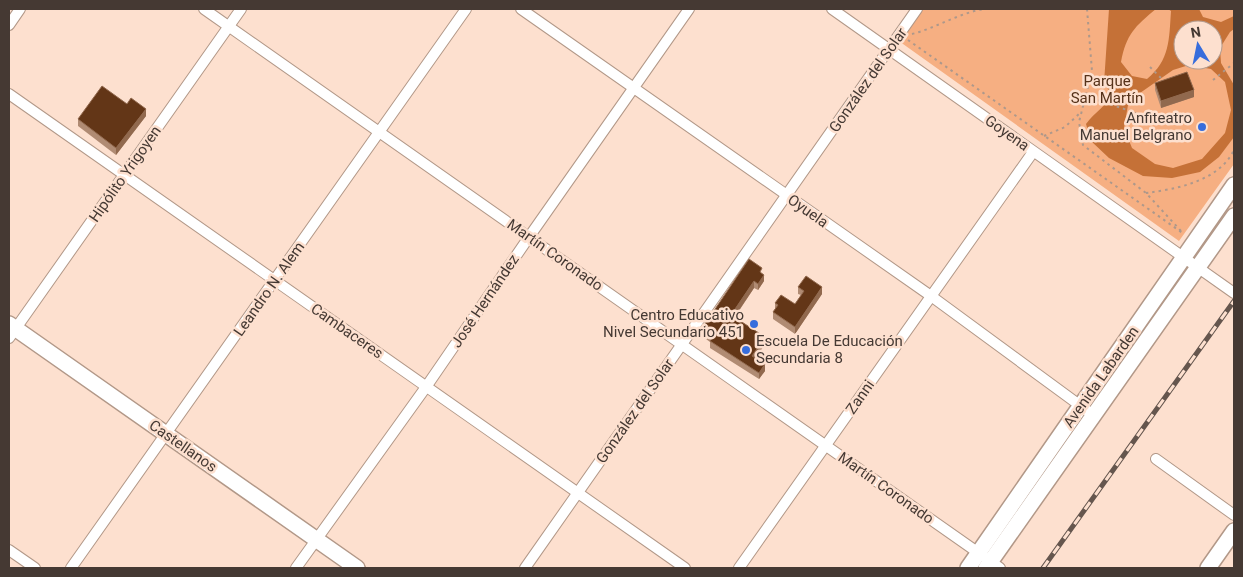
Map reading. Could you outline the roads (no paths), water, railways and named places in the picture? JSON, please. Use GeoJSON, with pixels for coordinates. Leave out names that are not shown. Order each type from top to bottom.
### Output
{"type":"FeatureCollection","features":[{"type":"Feature","properties":{"kind":"street"},"geometry":{"type":"LineString","coordinates":[[9,25],[20,9]]}},
{"type":"Feature","properties":{"kind":"street","name":"Martín Coronado"},"geometry":{"type":"LineString","coordinates":[[204,9],[682,344],[989,563]]}},
{"type":"Feature","properties":{"kind":"street","name":"Hipólito Yrigoyen"},"geometry":{"type":"LineString","coordinates":[[11,330],[124,175],[241,9]]}},
{"type":"Feature","properties":{"kind":"street","name":"Leandro N. Alem"},"geometry":{"type":"LineString","coordinates":[[71,568],[466,9]]}},
{"type":"Feature","properties":{"kind":"street","name":"Oyuela"},"geometry":{"type":"LineString","coordinates":[[521,9],[930,296],[1086,411]]}},
{"type":"Feature","properties":{"kind":"street","name":"José Hernández"},"geometry":{"type":"LineString","coordinates":[[296,568],[426,387],[689,9]]}},
{"type":"Feature","properties":{"kind":"street","name":"Goyena"},"geometry":{"type":"LineString","coordinates":[[832,9],[1234,293]]}},
{"type":"Feature","properties":{"kind":"street","name":"González del Solar"},"geometry":{"type":"LineString","coordinates":[[525,568],[917,9]]}},
{"type":"Feature","properties":{"kind":"street","name":"Cambaceres"},"geometry":{"type":"LineString","coordinates":[[9,94],[684,568]]}},
{"type":"Feature","properties":{"kind":"street","name":"Zanni"},"geometry":{"type":"LineString","coordinates":[[739,568],[1033,152]]}},
{"type":"Feature","properties":{"kind":"street","name":"Avenida Labarden"},"geometry":{"type":"LineString","coordinates":[[968,568],[989,563],[1183,258],[1234,185]]}},
{"type":"Feature","properties":{"kind":"street","name":"Avenida Labarden"},"geometry":{"type":"LineString","coordinates":[[1086,411],[1198,268],[1234,216]]}},
{"type":"Feature","properties":{"kind":"street","name":"Castellanos"},"geometry":{"type":"LineString","coordinates":[[11,330],[166,434],[357,568]]}},
{"type":"Feature","properties":{"kind":"street"},"geometry":{"type":"LineString","coordinates":[[1156,459],[1234,515]]}},
{"type":"Feature","properties":{"kind":"street"},"geometry":{"type":"LineString","coordinates":[[1208,568],[1234,531]]}},
{"type":"Feature","properties":{"kind":"street"},"geometry":{"type":"LineString","coordinates":[[9,550],[35,568]]}},
{"type":"Feature","properties":{"kind":"railway"},"geometry":{"type":"LineString","coordinates":[[1043,568],[1234,301]]}},
{"type":"Feature","properties":{"kind":"place","name":"Anfiteatro Manuel Belgrano"},"geometry":{"type":"Point","coordinates":[1202,127]}},
{"type":"Feature","properties":{"kind":"place","name":"Centro Educativo Nivel Secundario 451"},"geometry":{"type":"Point","coordinates":[754,324]}},
{"type":"Feature","properties":{"kind":"place","name":"Escuela De Educación Secundaria 8"},"geometry":{"type":"Point","coordinates":[746,350]}},
{"type":"Feature","properties":{"kind":"park label","name":"Parque San Martín"},"geometry":{"type":"Point","coordinates":[1107,90]}}]}
